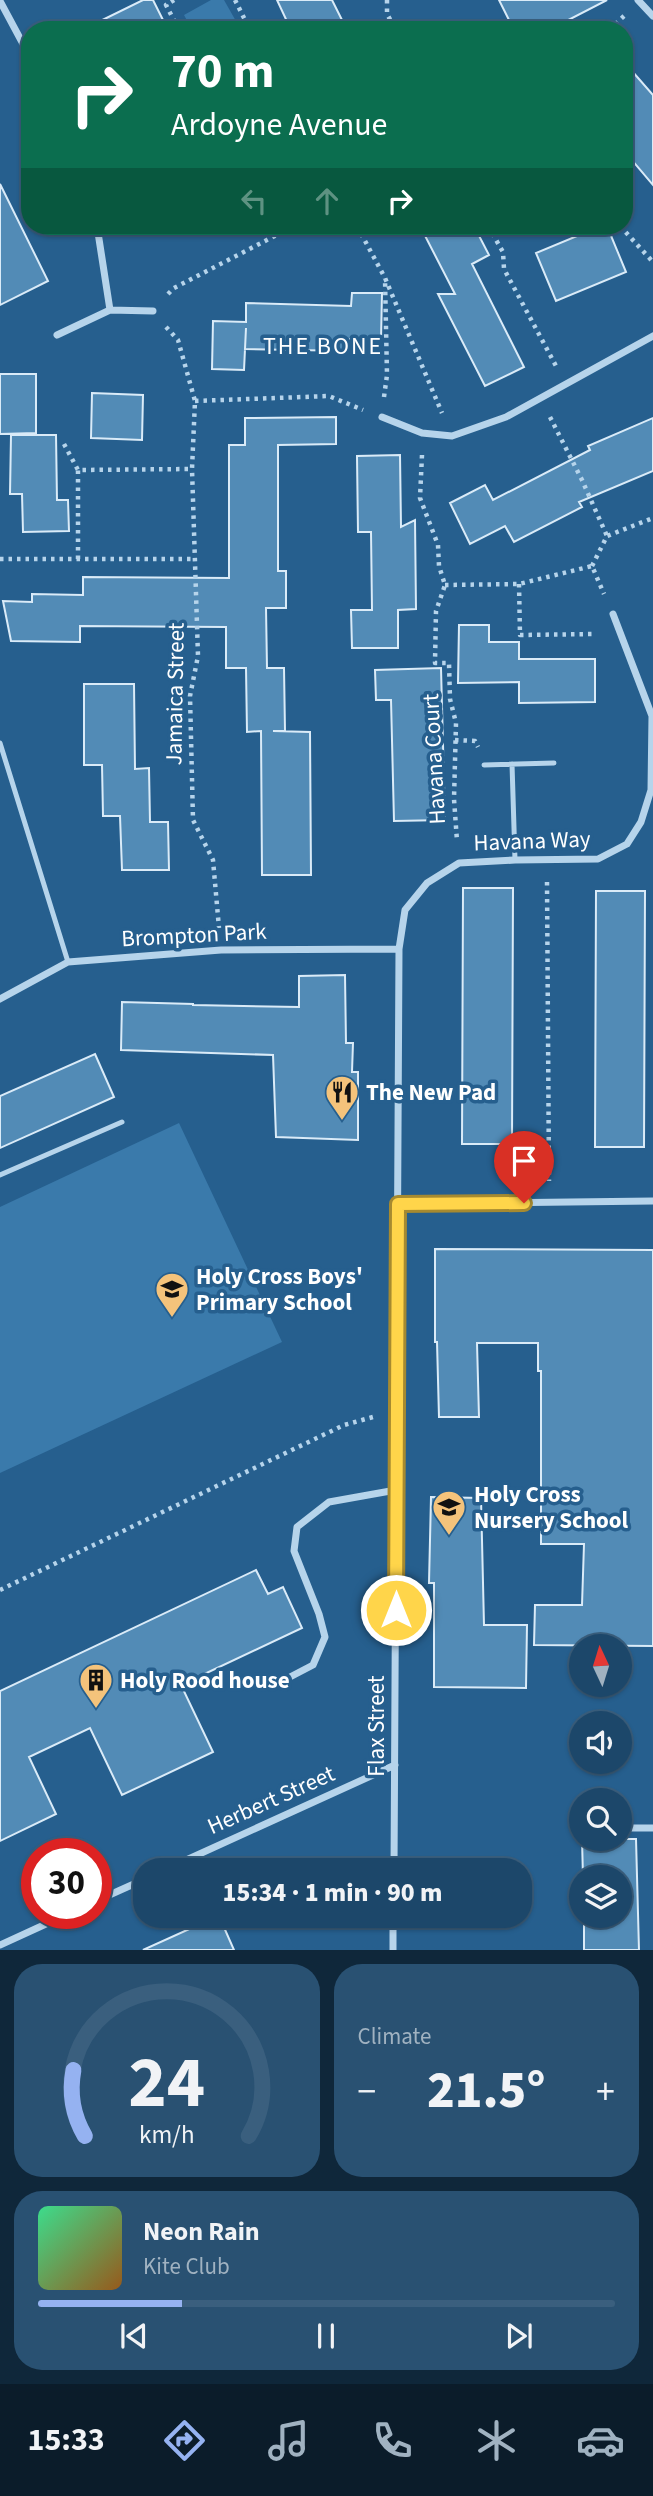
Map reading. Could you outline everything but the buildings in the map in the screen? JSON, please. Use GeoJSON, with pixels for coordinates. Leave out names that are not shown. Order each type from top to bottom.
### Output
{"type":"FeatureCollection","features":[{"type":"Feature","properties":{"kind":"street"},"geometry":{"type":"LineString","coordinates":[[638,0],[653,16]]}},
{"type":"Feature","properties":{"kind":"street"},"geometry":{"type":"LineString","coordinates":[[0,1],[21,40]]}},
{"type":"Feature","properties":{"kind":"street"},"geometry":{"type":"LineString","coordinates":[[98,235],[110,310]]}},
{"type":"Feature","properties":{"kind":"street"},"geometry":{"type":"LineString","coordinates":[[57,335],[110,310],[153,311]]}},
{"type":"Feature","properties":{"kind":"street"},"geometry":{"type":"LineString","coordinates":[[382,417],[422,433],[452,436],[506,417],[653,337]]}},
{"type":"Feature","properties":{"kind":"street"},"geometry":{"type":"LineString","coordinates":[[613,614],[652,715]]}},
{"type":"Feature","properties":{"kind":"street","name":"Havana Way"},"geometry":{"type":"LineString","coordinates":[[398,1204],[399,949],[405,910],[427,883],[459,863],[598,859],[627,844],[641,822],[651,790],[652,715]]}},
{"type":"Feature","properties":{"kind":"street","name":"Brompton Park"},"geometry":{"type":"LineString","coordinates":[[0,999],[68,962],[221,950],[399,949]]}},
{"type":"Feature","properties":{"kind":"street"},"geometry":{"type":"LineString","coordinates":[[398,1204],[653,1201]]}},
{"type":"Feature","properties":{"kind":"street","name":"Flax Street"},"geometry":{"type":"LineString","coordinates":[[394,1858],[398,1204]]}},
{"type":"Feature","properties":{"kind":"street"},"geometry":{"type":"LineString","coordinates":[[289,1677],[313,1665],[325,1637],[319,1614],[294,1551],[297,1527],[329,1502],[396,1490]]}},
{"type":"Feature","properties":{"kind":"street","name":"Herbert Street"},"geometry":{"type":"LineString","coordinates":[[191,1858],[395,1765]]}},
{"type":"Feature","properties":{"kind":"street"},"geometry":{"type":"LineString","coordinates":[[632,1828],[653,1828]]}},
{"type":"Feature","properties":{"kind":"street"},"geometry":{"type":"LineString","coordinates":[[112,1893],[133,1884]]}},
{"type":"Feature","properties":{"kind":"street"},"geometry":{"type":"LineString","coordinates":[[393,1950],[394,1928]]}},
{"type":"Feature","properties":{"kind":"street"},"geometry":{"type":"LineString","coordinates":[[0,1945],[35,1929]]}},
{"type":"Feature","properties":{"kind":"lane"},"geometry":{"type":"LineString","coordinates":[[0,743],[68,962]]}},
{"type":"Feature","properties":{"kind":"lane"},"geometry":{"type":"LineString","coordinates":[[484,765],[554,763]]}},
{"type":"Feature","properties":{"kind":"lane"},"geometry":{"type":"LineString","coordinates":[[512,764],[515,860]]}},
{"type":"Feature","properties":{"kind":"lane"},"geometry":{"type":"LineString","coordinates":[[0,1175],[122,1122]]}},
{"type":"Feature","properties":{"kind":"path"},"geometry":{"type":"LineString","coordinates":[[174,0],[166,5],[174,21]]}},
{"type":"Feature","properties":{"kind":"path"},"geometry":{"type":"LineString","coordinates":[[235,0],[246,21]]}},
{"type":"Feature","properties":{"kind":"path"},"geometry":{"type":"LineString","coordinates":[[387,0],[387,14],[391,21]]}},
{"type":"Feature","properties":{"kind":"path"},"geometry":{"type":"LineString","coordinates":[[153,311],[174,288],[277,235]]}},
{"type":"Feature","properties":{"kind":"path"},"geometry":{"type":"LineString","coordinates":[[362,235],[384,278],[452,436]]}},
{"type":"Feature","properties":{"kind":"path"},"geometry":{"type":"LineString","coordinates":[[495,235],[503,252],[505,269],[566,384]]}},
{"type":"Feature","properties":{"kind":"path"},"geometry":{"type":"LineString","coordinates":[[628,235],[653,262]]}},
{"type":"Feature","properties":{"kind":"path"},"geometry":{"type":"LineString","coordinates":[[195,401],[329,396],[382,417],[387,375],[384,278]]}},
{"type":"Feature","properties":{"kind":"path","name":"Jamaica Street"},"geometry":{"type":"LineString","coordinates":[[153,311],[178,340],[195,401],[192,469],[198,656],[190,696],[193,820],[213,860],[221,950]]}},
{"type":"Feature","properties":{"kind":"path"},"geometry":{"type":"LineString","coordinates":[[540,400],[577,469],[607,536]]}},
{"type":"Feature","properties":{"kind":"path","name":"Havana Court"},"geometry":{"type":"LineString","coordinates":[[422,433],[420,498],[438,545],[439,566],[445,585],[436,611],[435,663],[449,663],[450,699],[456,723],[454,799],[459,863]]}},
{"type":"Feature","properties":{"kind":"path"},"geometry":{"type":"LineString","coordinates":[[64,444],[78,470],[78,559]]}},
{"type":"Feature","properties":{"kind":"path"},"geometry":{"type":"LineString","coordinates":[[78,470],[192,469]]}},
{"type":"Feature","properties":{"kind":"path"},"geometry":{"type":"LineString","coordinates":[[445,585],[519,584],[592,566],[607,536],[653,518]]}},
{"type":"Feature","properties":{"kind":"path"},"geometry":{"type":"LineString","coordinates":[[0,559],[195,559]]}},
{"type":"Feature","properties":{"kind":"path"},"geometry":{"type":"LineString","coordinates":[[592,566],[613,614]]}},
{"type":"Feature","properties":{"kind":"path"},"geometry":{"type":"LineString","coordinates":[[519,584],[520,635],[621,633]]}},
{"type":"Feature","properties":{"kind":"path"},"geometry":{"type":"LineString","coordinates":[[547,860],[550,1203]]}},
{"type":"Feature","properties":{"kind":"path"},"geometry":{"type":"LineString","coordinates":[[0,1590],[344,1425],[397,1412]]}},
{"type":"Feature","properties":{"kind":"shaded area"},"geometry":{"type":"Polygon","coordinates":[[[211,0],[224,0],[236,21],[187,21],[184,15],[211,0]]]}},
{"type":"Feature","properties":{"kind":"shaded area"},"geometry":{"type":"Polygon","coordinates":[[[179,1123],[282,1342],[0,1473],[0,1207],[179,1123]]]}},
{"type":"Feature","properties":{"kind":"place","name":"The New Pad"},"geometry":{"type":"Point","coordinates":[342,1122]}},
{"type":"Feature","properties":{"kind":"place","name":"Holy Cross Boys' Primary School"},"geometry":{"type":"Point","coordinates":[172,1319]}},
{"type":"Feature","properties":{"kind":"place","name":"Holy Cross Nursery School"},"geometry":{"type":"Point","coordinates":[449,1537]}},
{"type":"Feature","properties":{"kind":"place","name":"Holy Rood house"},"geometry":{"type":"Point","coordinates":[96,1710]}},
{"type":"Feature","properties":{"kind":"district","name":"THE BONE"},"geometry":{"type":"Point","coordinates":[323,346]}},
{"type":"Feature","properties":{"kind":"route"},"geometry":{"type":"LineString","coordinates":[[396,1610],[398,1204],[524,1203]]}}]}
